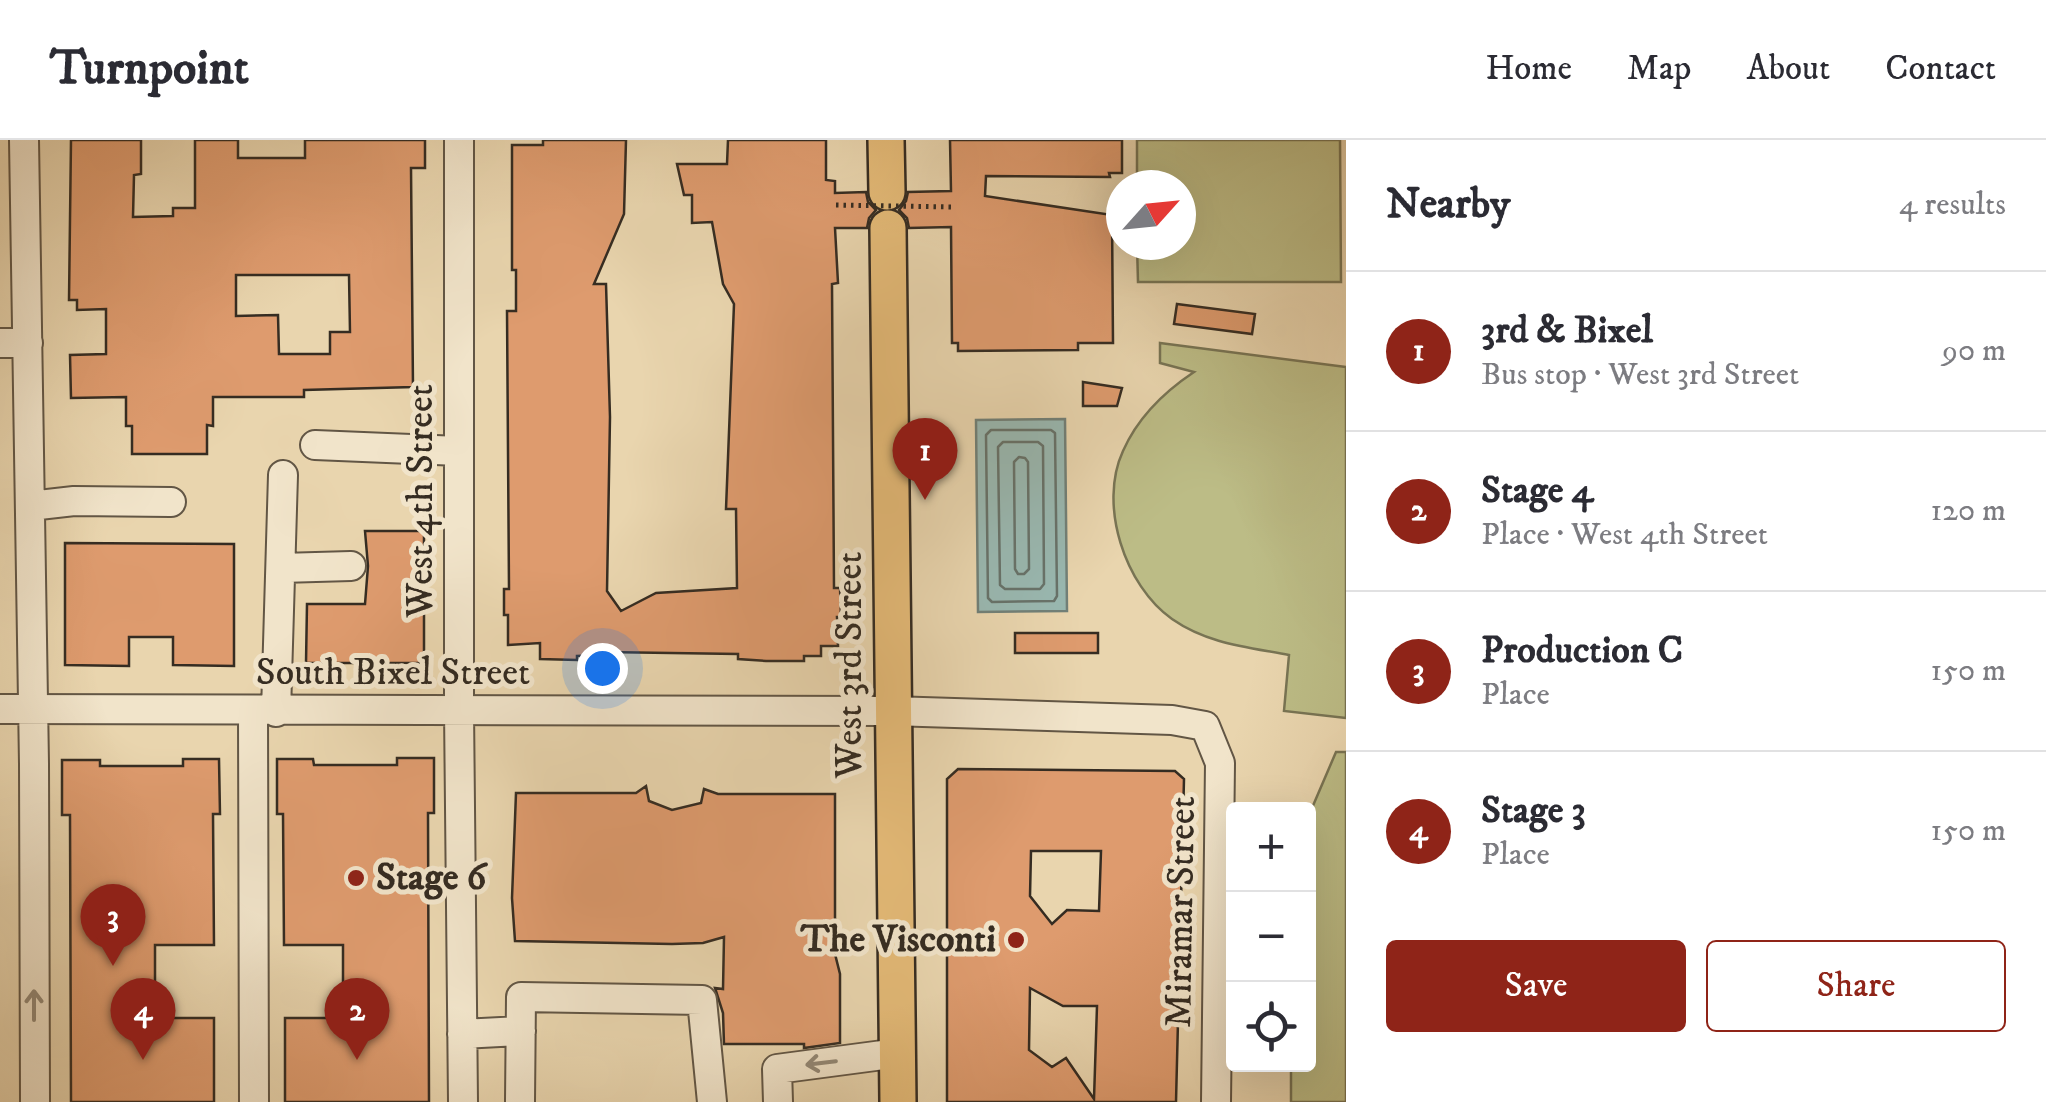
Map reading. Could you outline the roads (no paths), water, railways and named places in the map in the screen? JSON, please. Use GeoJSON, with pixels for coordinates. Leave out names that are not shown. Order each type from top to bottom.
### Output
{"type":"FeatureCollection","features":[{"type":"Feature","properties":{"kind":"main road"},"geometry":{"type":"LineString","coordinates":[[886,140],[887,192]]}},
{"type":"Feature","properties":{"kind":"main road","name":"West 3rd Street"},"geometry":{"type":"LineString","coordinates":[[888,228],[898,1102]]}},
{"type":"Feature","properties":{"kind":"street"},"geometry":{"type":"LineString","coordinates":[[24,140],[14,342],[30,506],[35,1102]]}},
{"type":"Feature","properties":{"kind":"street","name":"West 4th Street"},"geometry":{"type":"LineString","coordinates":[[459,140],[458,709],[463,1102]]}},
{"type":"Feature","properties":{"kind":"street"},"geometry":{"type":"LineString","coordinates":[[315,446],[459,451]]}},
{"type":"Feature","properties":{"kind":"street"},"geometry":{"type":"LineString","coordinates":[[254,1102],[265,711],[281,568],[283,475]]}},
{"type":"Feature","properties":{"kind":"street"},"geometry":{"type":"LineString","coordinates":[[30,506],[171,502]]}},
{"type":"Feature","properties":{"kind":"street"},"geometry":{"type":"LineString","coordinates":[[281,568],[351,566]]}},
{"type":"Feature","properties":{"kind":"street","name":"South Bixel Street"},"geometry":{"type":"LineString","coordinates":[[0,710],[891,712],[1172,720],[1205,726]]}},
{"type":"Feature","properties":{"kind":"street","name":"Miramar Street"},"geometry":{"type":"LineString","coordinates":[[1205,726],[1220,763],[1216,1102]]}},
{"type":"Feature","properties":{"kind":"street"},"geometry":{"type":"LineString","coordinates":[[520,1102],[521,997],[702,1000],[712,1102]]}},
{"type":"Feature","properties":{"kind":"street"},"geometry":{"type":"LineString","coordinates":[[462,1034],[520,1031]]}},
{"type":"Feature","properties":{"kind":"street"},"geometry":{"type":"LineString","coordinates":[[778,1102],[777,1068],[898,1053]]}},
{"type":"Feature","properties":{"kind":"water"},"geometry":{"type":"Polygon","coordinates":[[[1065,419],[1067,611],[978,612],[976,420],[1065,419]]]}},
{"type":"Feature","properties":{"kind":"place","name":"3rd & Bixel"},"geometry":{"type":"Point","coordinates":[925,500]}},
{"type":"Feature","properties":{"kind":"place","name":"Stage 6"},"geometry":{"type":"Point","coordinates":[356,878]}},
{"type":"Feature","properties":{"kind":"place","name":"The Visconti"},"geometry":{"type":"Point","coordinates":[1016,940]}},
{"type":"Feature","properties":{"kind":"place","name":"Production C"},"geometry":{"type":"Point","coordinates":[113,966]}},
{"type":"Feature","properties":{"kind":"place","name":"Stage 3"},"geometry":{"type":"Point","coordinates":[143,1060]}},
{"type":"Feature","properties":{"kind":"place","name":"Stage 4"},"geometry":{"type":"Point","coordinates":[357,1060]}}]}
